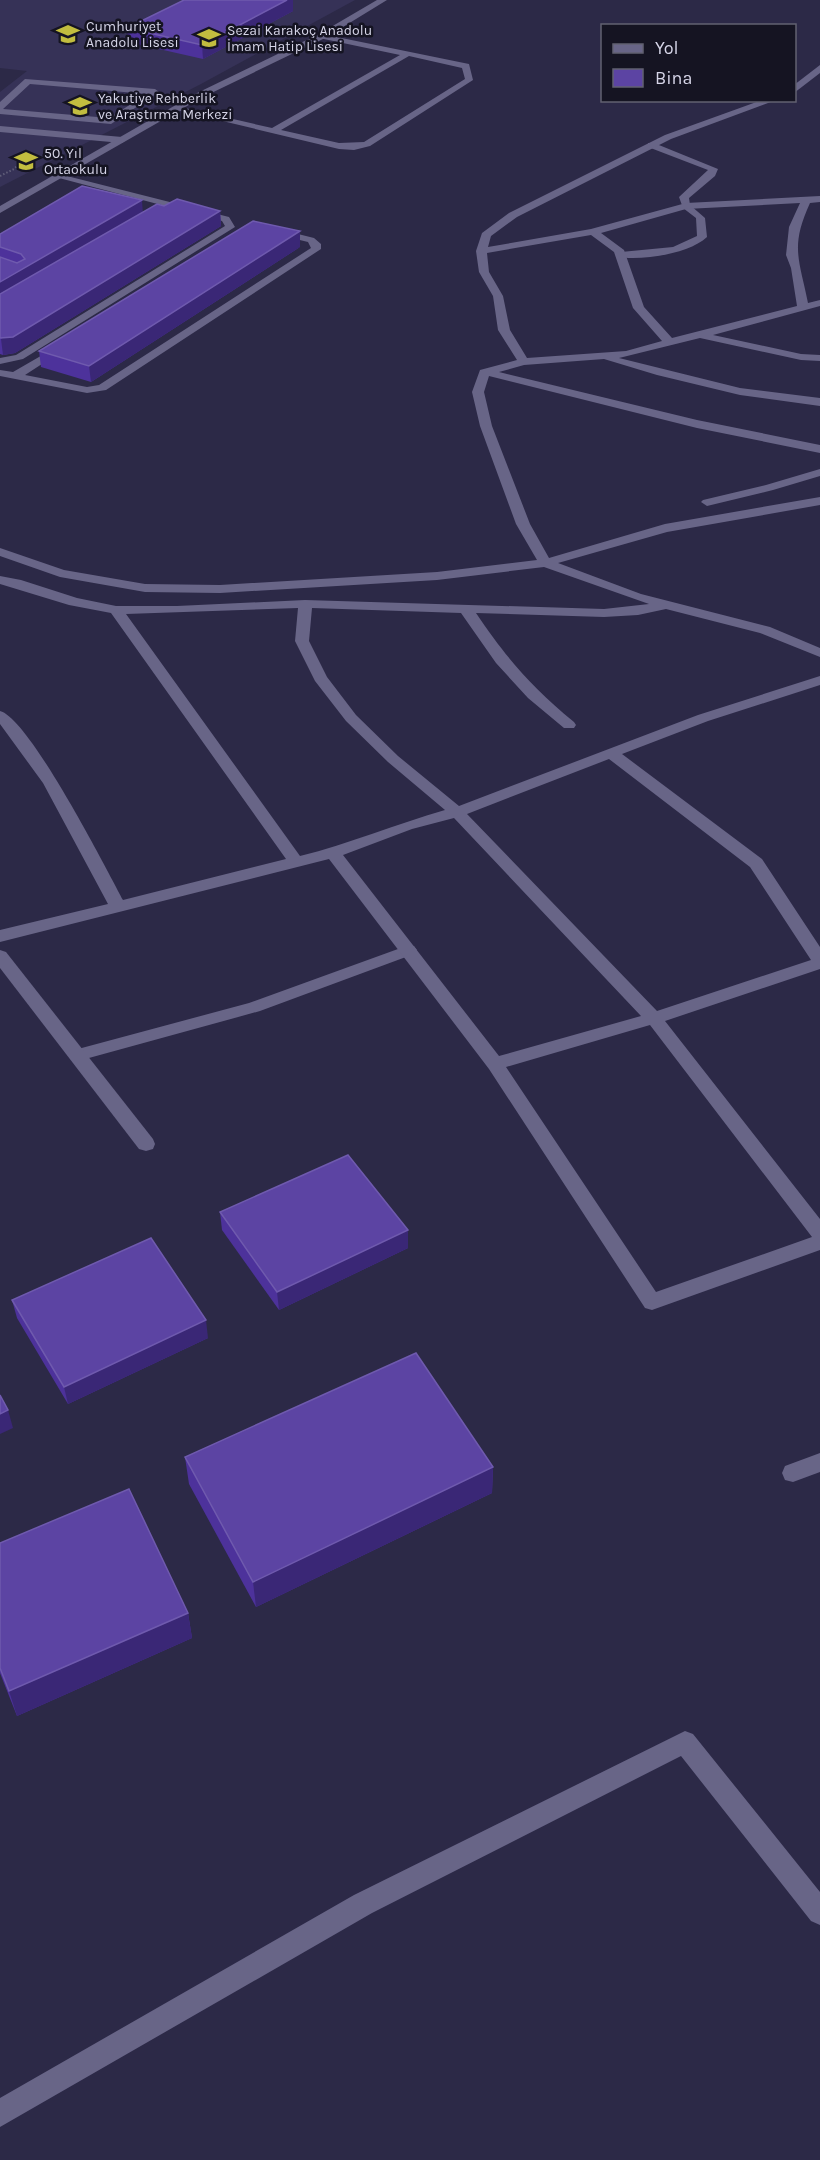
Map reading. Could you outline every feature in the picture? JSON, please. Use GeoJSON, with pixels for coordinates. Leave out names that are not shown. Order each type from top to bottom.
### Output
{"type":"FeatureCollection","features":[{"type":"Feature","properties":{"kind":"street"},"geometry":{"type":"LineString","coordinates":[[0,210],[176,109],[256,66],[322,36],[383,0]]}},
{"type":"Feature","properties":{"kind":"street"},"geometry":{"type":"LineString","coordinates":[[796,89],[820,68]]}},
{"type":"Feature","properties":{"kind":"street"},"geometry":{"type":"LineString","coordinates":[[524,362],[504,330],[498,296],[484,272],[481,251],[486,235],[513,215],[651,145],[767,102]]}},
{"type":"Feature","properties":{"kind":"street"},"geometry":{"type":"LineString","coordinates":[[481,251],[593,232],[686,206],[820,199]]}},
{"type":"Feature","properties":{"kind":"street"},"geometry":{"type":"LineString","coordinates":[[803,308],[796,268],[791,255],[794,226],[806,201]]}},
{"type":"Feature","properties":{"kind":"street"},"geometry":{"type":"LineString","coordinates":[[593,232],[619,250],[639,308],[670,343]]}},
{"type":"Feature","properties":{"kind":"street"},"geometry":{"type":"LineString","coordinates":[[484,372],[524,362],[626,354],[820,303]]}},
{"type":"Feature","properties":{"kind":"street"},"geometry":{"type":"LineString","coordinates":[[699,335],[801,357],[820,358]]}},
{"type":"Feature","properties":{"kind":"street"},"geometry":{"type":"LineString","coordinates":[[599,356],[717,387],[820,402]]}},
{"type":"Feature","properties":{"kind":"street"},"geometry":{"type":"LineString","coordinates":[[484,372],[698,424],[820,449]]}},
{"type":"Feature","properties":{"kind":"street"},"geometry":{"type":"LineString","coordinates":[[484,372],[478,392],[486,426],[523,525],[545,563],[665,605],[765,630],[818,650]]}},
{"type":"Feature","properties":{"kind":"street"},"geometry":{"type":"LineString","coordinates":[[0,552],[60,573],[146,588],[220,589],[437,576],[545,563],[665,528],[820,501]]}},
{"type":"Feature","properties":{"kind":"street"},"geometry":{"type":"LineString","coordinates":[[0,580],[74,602],[116,610],[177,610],[305,604],[467,611],[604,613],[638,611],[665,605]]}},
{"type":"Feature","properties":{"kind":"street"},"geometry":{"type":"LineString","coordinates":[[305,604],[302,641],[320,678],[351,718],[393,759],[458,812],[654,1018],[820,1233]]}},
{"type":"Feature","properties":{"kind":"street"},"geometry":{"type":"LineString","coordinates":[[116,610],[296,862]]}},
{"type":"Feature","properties":{"kind":"street"},"geometry":{"type":"LineString","coordinates":[[467,611],[501,660],[533,695],[569,725]]}},
{"type":"Feature","properties":{"kind":"street"},"geometry":{"type":"LineString","coordinates":[[0,936],[333,853],[406,826],[458,812],[703,718],[820,680]]}},
{"type":"Feature","properties":{"kind":"street"},"geometry":{"type":"LineString","coordinates":[[0,715],[18,735],[67,807],[118,907]]}},
{"type":"Feature","properties":{"kind":"street"},"geometry":{"type":"LineString","coordinates":[[495,1064],[654,1018],[820,961],[756,863],[611,753]]}},
{"type":"Feature","properties":{"kind":"street"},"geometry":{"type":"LineString","coordinates":[[333,853],[495,1064],[652,1302],[820,1242]]}},
{"type":"Feature","properties":{"kind":"street"},"geometry":{"type":"LineString","coordinates":[[0,956],[146,1144]]}},
{"type":"Feature","properties":{"kind":"street"},"geometry":{"type":"LineString","coordinates":[[793,1473],[820,1462]]}},
{"type":"Feature","properties":{"kind":"street"},"geometry":{"type":"LineString","coordinates":[[0,2113],[363,1904],[685,1742],[820,1912]]}},
{"type":"Feature","properties":{"kind":"lane"},"geometry":{"type":"LineString","coordinates":[[176,109],[339,146],[361,146],[469,80],[466,66],[322,36]]}},
{"type":"Feature","properties":{"kind":"lane"},"geometry":{"type":"LineString","coordinates":[[273,131],[409,53]]}},
{"type":"Feature","properties":{"kind":"lane"},"geometry":{"type":"LineString","coordinates":[[28,81],[156,92],[111,121],[0,109],[28,81]]}},
{"type":"Feature","properties":{"kind":"lane"},"geometry":{"type":"LineString","coordinates":[[50,133],[68,118]]}},
{"type":"Feature","properties":{"kind":"lane"},"geometry":{"type":"LineString","coordinates":[[0,129],[122,140]]}},
{"type":"Feature","properties":{"kind":"lane"},"geometry":{"type":"LineString","coordinates":[[621,255],[681,249],[692,245],[702,237],[703,224],[697,212],[686,206],[684,197],[712,174],[713,169],[651,145]]}},
{"type":"Feature","properties":{"kind":"lane"},"geometry":{"type":"LineString","coordinates":[[0,360],[19,357],[230,227],[226,219],[62,176]]}},
{"type":"Feature","properties":{"kind":"lane"},"geometry":{"type":"LineString","coordinates":[[162,211],[172,205]]}},
{"type":"Feature","properties":{"kind":"lane"},"geometry":{"type":"LineString","coordinates":[[0,373],[87,390],[102,388],[316,249],[316,244],[311,240],[267,229]]}},
{"type":"Feature","properties":{"kind":"lane"},"geometry":{"type":"LineString","coordinates":[[15,376],[64,346]]}},
{"type":"Feature","properties":{"kind":"lane"},"geometry":{"type":"LineString","coordinates":[[707,502],[769,488],[820,472]]}},
{"type":"Feature","properties":{"kind":"lane"},"geometry":{"type":"LineString","coordinates":[[78,1055],[254,1007],[409,950]]}},
{"type":"Feature","properties":{"kind":"shaded area"},"geometry":{"type":"Polygon","coordinates":[[[0,0],[355,0],[201,84],[0,187],[0,92],[27,71],[0,68],[0,0]]]}},
{"type":"Feature","properties":{"kind":"building"},"geometry":{"type":"Polygon","coordinates":[[[184,0],[287,0],[202,45],[127,28],[184,0]]]}},
{"type":"Feature","properties":{"kind":"building"},"geometry":{"type":"Polygon","coordinates":[[[82,186],[142,200],[0,282],[0,257],[17,263],[25,259],[21,254],[0,247],[0,234],[82,186]]]}},
{"type":"Feature","properties":{"kind":"building"},"geometry":{"type":"Polygon","coordinates":[[[177,199],[220,211],[13,337],[0,338],[0,294],[157,204],[164,206],[177,199]]]}},
{"type":"Feature","properties":{"kind":"building"},"geometry":{"type":"Polygon","coordinates":[[[253,221],[300,231],[89,366],[39,351],[253,221]]]}},
{"type":"Feature","properties":{"kind":"building"},"geometry":{"type":"Polygon","coordinates":[[[348,1155],[408,1230],[277,1292],[220,1212],[348,1155]]]}},
{"type":"Feature","properties":{"kind":"building"},"geometry":{"type":"Polygon","coordinates":[[[151,1238],[206,1320],[64,1387],[12,1300],[151,1238]]]}},
{"type":"Feature","properties":{"kind":"building"},"geometry":{"type":"Polygon","coordinates":[[[416,1353],[493,1467],[253,1582],[185,1457],[416,1353]]]}},
{"type":"Feature","properties":{"kind":"building"},"geometry":{"type":"Polygon","coordinates":[[[0,1395],[8,1410],[0,1414],[0,1395]]]}},
{"type":"Feature","properties":{"kind":"building"},"geometry":{"type":"Polygon","coordinates":[[[129,1489],[188,1613],[9,1691],[0,1668],[0,1543],[129,1489]]]}},
{"type":"Feature","properties":{"kind":"place","name":"Cumhuriyet Anadolu Lisesi"},"geometry":{"type":"Point","coordinates":[68,34]}},
{"type":"Feature","properties":{"kind":"place","name":"Sezai Karakoç Anadolu İmam Hatip Lisesi"},"geometry":{"type":"Point","coordinates":[209,38]}},
{"type":"Feature","properties":{"kind":"place","name":"Yakutiye Rehberlik ve Araştırma Merkezi"},"geometry":{"type":"Point","coordinates":[80,106]}},
{"type":"Feature","properties":{"kind":"place","name":"50. Yıl Ortaokulu"},"geometry":{"type":"Point","coordinates":[26,161]}}]}
